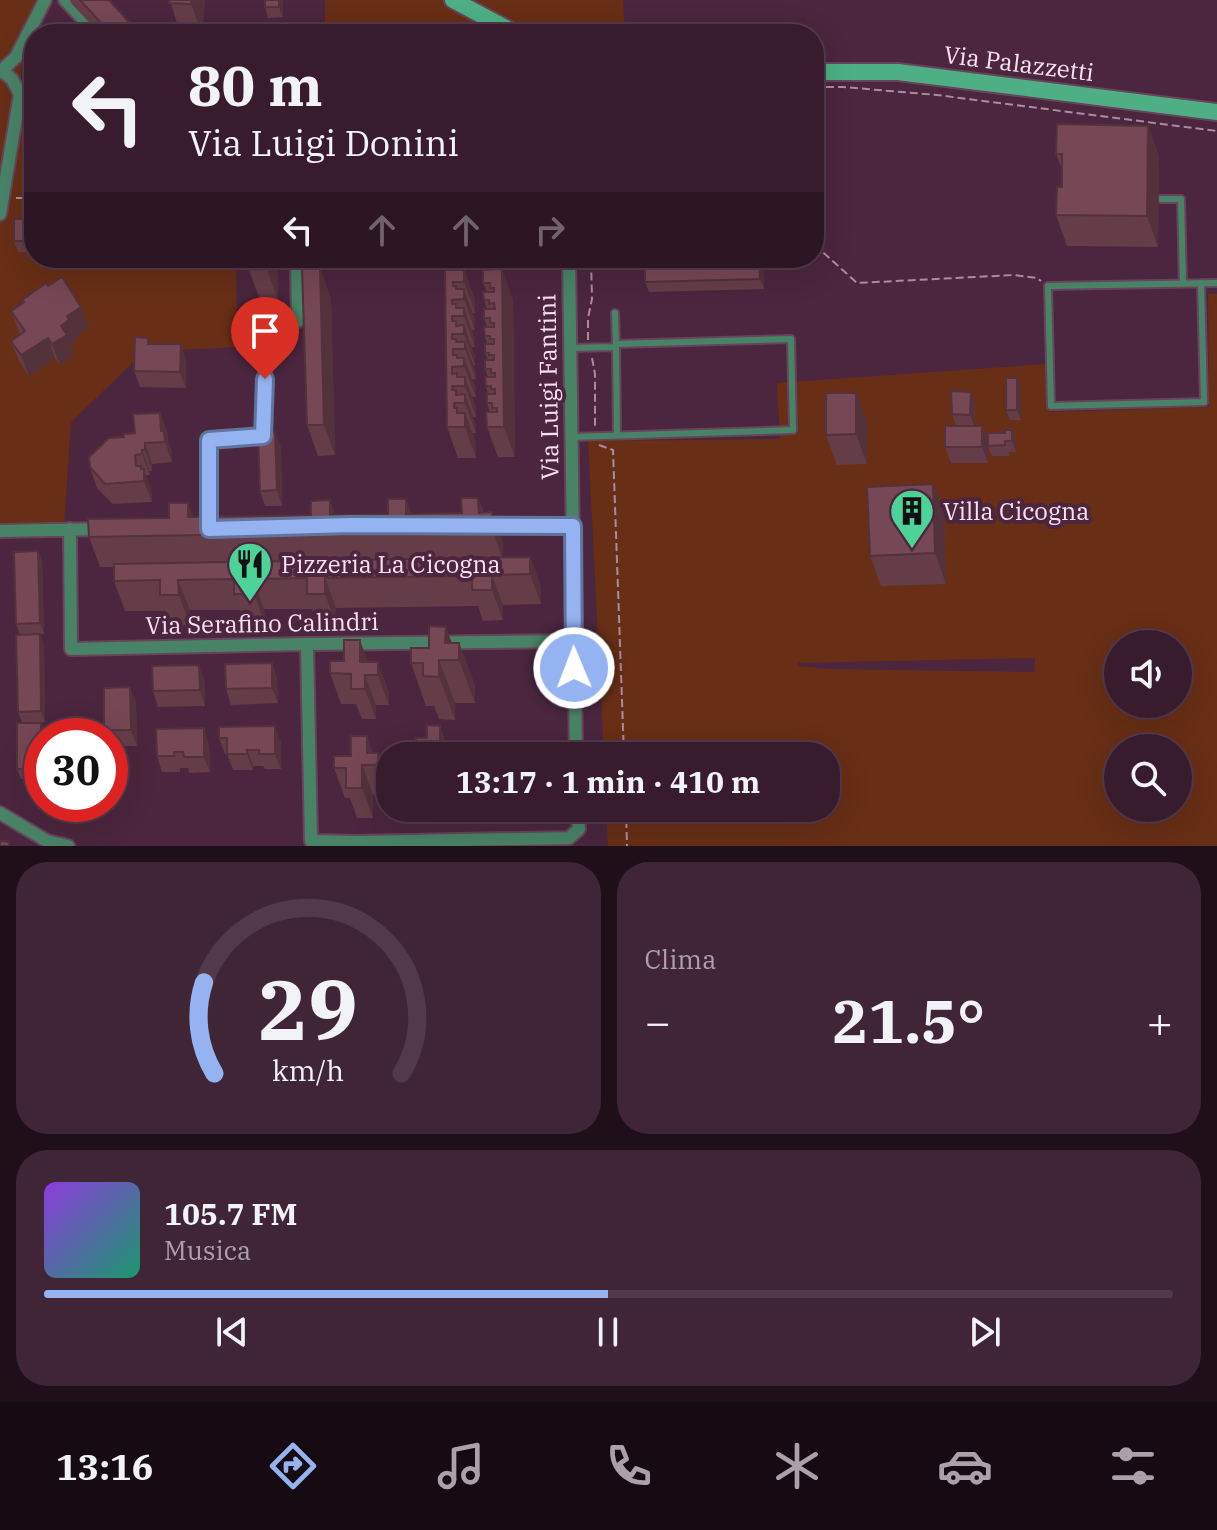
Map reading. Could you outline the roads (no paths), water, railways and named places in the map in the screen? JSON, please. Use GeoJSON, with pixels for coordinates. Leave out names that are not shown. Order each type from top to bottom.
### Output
{"type":"FeatureCollection","features":[{"type":"Feature","properties":{"kind":"main road"},"geometry":{"type":"LineString","coordinates":[[453,0],[498,24]]}},
{"type":"Feature","properties":{"kind":"main road","name":"Via Palazzetti"},"geometry":{"type":"LineString","coordinates":[[824,72],[898,72],[1217,112]]}},
{"type":"Feature","properties":{"kind":"street"},"geometry":{"type":"LineString","coordinates":[[33,24],[45,0]]}},
{"type":"Feature","properties":{"kind":"street"},"geometry":{"type":"LineString","coordinates":[[65,0],[88,24]]}},
{"type":"Feature","properties":{"kind":"street"},"geometry":{"type":"LineString","coordinates":[[0,214],[20,94],[12,79],[1,72],[16,57],[24,41]]}},
{"type":"Feature","properties":{"kind":"street"},"geometry":{"type":"LineString","coordinates":[[194,529],[216,529],[209,440],[263,436],[267,323],[298,321],[297,268]]}},
{"type":"Feature","properties":{"kind":"street","name":"Via Luigi Fantini"},"geometry":{"type":"LineString","coordinates":[[569,268],[576,742]]}},
{"type":"Feature","properties":{"kind":"street"},"geometry":{"type":"LineString","coordinates":[[470,525],[573,526]]}},
{"type":"Feature","properties":{"kind":"street","name":"Via Serafino Calindri"},"geometry":{"type":"LineString","coordinates":[[70,529],[71,649],[573,641]]}},
{"type":"Feature","properties":{"kind":"street"},"geometry":{"type":"LineString","coordinates":[[0,531],[117,529]]}},
{"type":"Feature","properties":{"kind":"street"},"geometry":{"type":"LineString","coordinates":[[307,644],[311,841],[569,838],[579,829],[578,822]]}},
{"type":"Feature","properties":{"kind":"street"},"geometry":{"type":"LineString","coordinates":[[0,813],[47,844],[68,846]]}},
{"type":"Feature","properties":{"kind":"lane"},"geometry":{"type":"LineString","coordinates":[[1161,199],[1181,199],[1183,284]]}},
{"type":"Feature","properties":{"kind":"lane"},"geometry":{"type":"LineString","coordinates":[[1201,283],[1204,402],[1051,406],[1048,286],[1183,284],[1201,283],[1217,283]]}},
{"type":"Feature","properties":{"kind":"lane"},"geometry":{"type":"LineString","coordinates":[[615,313],[617,435]]}},
{"type":"Feature","properties":{"kind":"lane"},"geometry":{"type":"LineString","coordinates":[[569,348],[791,339],[793,430],[570,437]]}},
{"type":"Feature","properties":{"kind":"place","name":"Villa Cicogna"},"geometry":{"type":"Point","coordinates":[912,550]}},
{"type":"Feature","properties":{"kind":"place","name":"Pizzeria La Cicogna"},"geometry":{"type":"Point","coordinates":[250,603]}}]}
